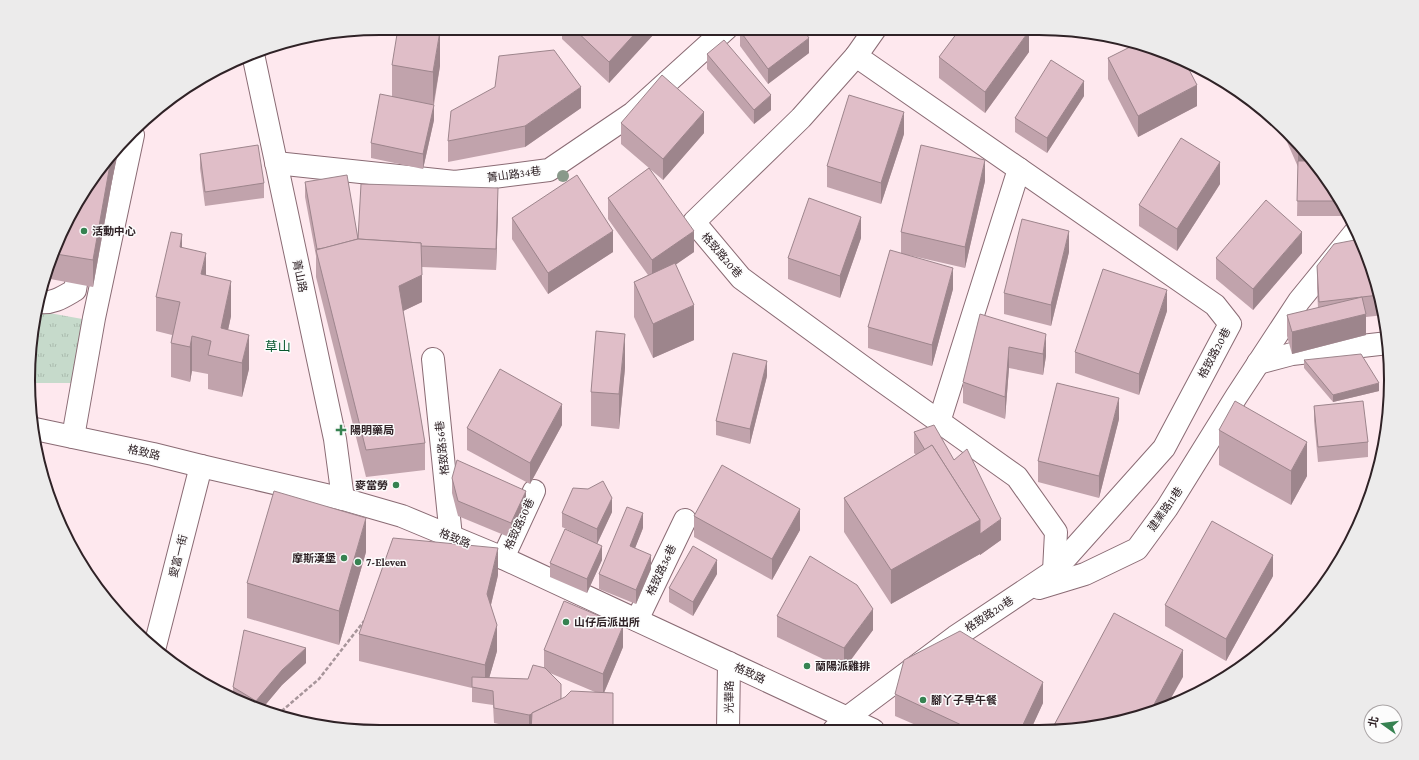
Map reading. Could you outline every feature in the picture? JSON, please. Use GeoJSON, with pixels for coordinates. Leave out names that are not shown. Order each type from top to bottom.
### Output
{"type":"FeatureCollection","features":[{"type":"Feature","properties":{"kind":"street","name":"菁山路34巷"},"geometry":{"type":"LineString","coordinates":[[276,163],[455,182],[549,170],[633,113],[719,35]]}},
{"type":"Feature","properties":{"kind":"street","name":"格致路20巷"},"geometry":{"type":"LineString","coordinates":[[870,35],[856,56],[801,118],[694,222],[741,278],[1017,477],[1056,532],[1054,571]]}},
{"type":"Feature","properties":{"kind":"street","name":"格致路20巷"},"geometry":{"type":"LineString","coordinates":[[841,724],[954,637],[1054,571],[1164,448],[1230,324],[1215,305],[856,56]]}},
{"type":"Feature","properties":{"kind":"street","name":"菁山路"},"geometry":{"type":"LineString","coordinates":[[254,59],[334,439],[343,498]]}},
{"type":"Feature","properties":{"kind":"street"},"geometry":{"type":"LineString","coordinates":[[73,437],[94,318],[132,141]]}},
{"type":"Feature","properties":{"kind":"street"},"geometry":{"type":"LineString","coordinates":[[939,422],[1019,169]]}},
{"type":"Feature","properties":{"kind":"street","name":"建業路11巷"},"geometry":{"type":"LineString","coordinates":[[1020,594],[1085,574],[1137,548],[1167,508],[1236,396],[1299,300],[1352,236]]}},
{"type":"Feature","properties":{"kind":"street"},"geometry":{"type":"LineString","coordinates":[[44,303],[62,298],[74,290],[76,284]]}},
{"type":"Feature","properties":{"kind":"street"},"geometry":{"type":"LineString","coordinates":[[1258,363],[1292,354],[1382,344]]}},
{"type":"Feature","properties":{"kind":"street","name":"格致路56巷"},"geometry":{"type":"LineString","coordinates":[[433,359],[451,536]]}},
{"type":"Feature","properties":{"kind":"street","name":"格致路"},"geometry":{"type":"LineString","coordinates":[[39,430],[153,454],[343,498],[402,516],[503,558],[729,663],[841,724]]}},
{"type":"Feature","properties":{"kind":"street","name":"愛富一街"},"geometry":{"type":"LineString","coordinates":[[156,642],[201,466]]}},
{"type":"Feature","properties":{"kind":"street","name":"格致路50巷"},"geometry":{"type":"LineString","coordinates":[[503,558],[534,491]]}},
{"type":"Feature","properties":{"kind":"street","name":"格致路36巷"},"geometry":{"type":"LineString","coordinates":[[637,620],[685,520]]}},
{"type":"Feature","properties":{"kind":"street","name":"光華路"},"geometry":{"type":"LineString","coordinates":[[728,725],[729,663]]}},
{"type":"Feature","properties":{"kind":"path"},"geometry":{"type":"LineString","coordinates":[[283,711],[320,679],[367,617]]}},
{"type":"Feature","properties":{"kind":"green space"},"geometry":{"type":"Polygon","coordinates":[[[42,312],[88,320],[79,383],[35,383],[38,335],[42,312]]]}},
{"type":"Feature","properties":{"kind":"building"},"geometry":{"type":"Polygon","coordinates":[[[397,35],[439,35],[433,72],[392,65],[397,35]]]}},
{"type":"Feature","properties":{"kind":"building"},"geometry":{"type":"Polygon","coordinates":[[[580,35],[634,35],[609,62],[580,35]]]}},
{"type":"Feature","properties":{"kind":"building"},"geometry":{"type":"Polygon","coordinates":[[[743,35],[807,35],[809,38],[768,69],[743,35]]]}},
{"type":"Feature","properties":{"kind":"building"},"geometry":{"type":"Polygon","coordinates":[[[956,35],[1026,35],[985,92],[939,57],[956,35]]]}},
{"type":"Feature","properties":{"kind":"building"},"geometry":{"type":"Polygon","coordinates":[[[724,40],[771,95],[754,110],[707,54],[724,40]]]}},
{"type":"Feature","properties":{"kind":"building"},"geometry":{"type":"Polygon","coordinates":[[[1129,47],[1150,53],[1189,70],[1197,85],[1138,116],[1108,58],[1129,47]]]}},
{"type":"Feature","properties":{"kind":"building"},"geometry":{"type":"Polygon","coordinates":[[[554,50],[581,87],[525,126],[448,141],[451,111],[495,87],[499,56],[554,50]]]}},
{"type":"Feature","properties":{"kind":"building"},"geometry":{"type":"Polygon","coordinates":[[[1051,60],[1084,81],[1047,138],[1015,118],[1051,60]]]}},
{"type":"Feature","properties":{"kind":"building"},"geometry":{"type":"Polygon","coordinates":[[[662,75],[704,112],[663,159],[621,123],[662,75]]]}},
{"type":"Feature","properties":{"kind":"building"},"geometry":{"type":"Polygon","coordinates":[[[380,94],[434,105],[423,154],[371,143],[380,94]]]}},
{"type":"Feature","properties":{"kind":"building"},"geometry":{"type":"Polygon","coordinates":[[[849,95],[904,112],[881,183],[827,166],[849,95]]]}},
{"type":"Feature","properties":{"kind":"building"},"geometry":{"type":"Polygon","coordinates":[[[1181,138],[1220,162],[1177,229],[1139,205],[1181,138]]]}},
{"type":"Feature","properties":{"kind":"building"},"geometry":{"type":"Polygon","coordinates":[[[258,145],[264,183],[205,192],[200,154],[258,145]]]}},
{"type":"Feature","properties":{"kind":"building"},"geometry":{"type":"Polygon","coordinates":[[[921,145],[985,160],[965,247],[901,232],[921,145]]]}},
{"type":"Feature","properties":{"kind":"building"},"geometry":{"type":"Polygon","coordinates":[[[1298,161],[1305,161],[1326,188],[1334,201],[1297,201],[1298,161]]]}},
{"type":"Feature","properties":{"kind":"building"},"geometry":{"type":"Polygon","coordinates":[[[110,166],[93,260],[59,254],[81,207],[110,166]]]}},
{"type":"Feature","properties":{"kind":"building"},"geometry":{"type":"Polygon","coordinates":[[[649,168],[694,231],[652,260],[608,198],[649,168]]]}},
{"type":"Feature","properties":{"kind":"building"},"geometry":{"type":"Polygon","coordinates":[[[347,175],[358,239],[317,249],[305,182],[347,175]]]}},
{"type":"Feature","properties":{"kind":"building"},"geometry":{"type":"Polygon","coordinates":[[[577,175],[613,231],[548,273],[512,218],[577,175]]]}},
{"type":"Feature","properties":{"kind":"building"},"geometry":{"type":"Polygon","coordinates":[[[361,184],[498,188],[496,249],[421,246],[421,243],[358,239],[361,184]]]}},
{"type":"Feature","properties":{"kind":"building"},"geometry":{"type":"Polygon","coordinates":[[[809,198],[861,217],[840,276],[788,258],[809,198]]]}},
{"type":"Feature","properties":{"kind":"building"},"geometry":{"type":"Polygon","coordinates":[[[1266,200],[1302,232],[1253,289],[1216,258],[1266,200]]]}},
{"type":"Feature","properties":{"kind":"building"},"geometry":{"type":"Polygon","coordinates":[[[1022,219],[1069,231],[1051,305],[1004,293],[1022,219]]]}},
{"type":"Feature","properties":{"kind":"building"},"geometry":{"type":"Polygon","coordinates":[[[171,232],[182,234],[180,247],[206,253],[201,274],[231,281],[221,328],[249,335],[242,363],[208,355],[211,341],[192,336],[190,347],[171,343],[180,302],[156,297],[171,232]]]}},
{"type":"Feature","properties":{"kind":"building"},"geometry":{"type":"Polygon","coordinates":[[[358,239],[421,243],[422,275],[399,286],[425,443],[366,450],[316,250],[358,239]]]}},
{"type":"Feature","properties":{"kind":"building"},"geometry":{"type":"Polygon","coordinates":[[[1354,240],[1366,269],[1373,296],[1319,302],[1317,266],[1334,244],[1354,240]]]}},
{"type":"Feature","properties":{"kind":"building"},"geometry":{"type":"Polygon","coordinates":[[[890,250],[953,268],[932,345],[868,327],[890,250]]]}},
{"type":"Feature","properties":{"kind":"building"},"geometry":{"type":"Polygon","coordinates":[[[675,263],[694,305],[653,324],[634,282],[675,263]]]}},
{"type":"Feature","properties":{"kind":"building"},"geometry":{"type":"Polygon","coordinates":[[[1103,269],[1167,290],[1139,374],[1075,352],[1103,269]]]}},
{"type":"Feature","properties":{"kind":"building"},"geometry":{"type":"Polygon","coordinates":[[[1362,297],[1366,314],[1292,332],[1287,315],[1362,297]]]}},
{"type":"Feature","properties":{"kind":"building"},"geometry":{"type":"Polygon","coordinates":[[[980,314],[1046,334],[1043,354],[1009,347],[1005,397],[963,382],[980,314]]]}},
{"type":"Feature","properties":{"kind":"building"},"geometry":{"type":"Polygon","coordinates":[[[596,331],[625,334],[619,394],[591,392],[596,331]]]}},
{"type":"Feature","properties":{"kind":"building"},"geometry":{"type":"Polygon","coordinates":[[[733,353],[767,361],[750,429],[716,421],[733,353]]]}},
{"type":"Feature","properties":{"kind":"building"},"geometry":{"type":"Polygon","coordinates":[[[1361,354],[1379,383],[1333,395],[1304,360],[1361,354]]]}},
{"type":"Feature","properties":{"kind":"building"},"geometry":{"type":"Polygon","coordinates":[[[500,369],[562,404],[530,463],[467,428],[500,369]]]}},
{"type":"Feature","properties":{"kind":"building"},"geometry":{"type":"Polygon","coordinates":[[[1057,383],[1119,398],[1099,476],[1038,461],[1057,383]]]}},
{"type":"Feature","properties":{"kind":"building"},"geometry":{"type":"Polygon","coordinates":[[[1235,401],[1307,442],[1291,471],[1219,430],[1235,401]]]}},
{"type":"Feature","properties":{"kind":"building"},"geometry":{"type":"Polygon","coordinates":[[[1363,401],[1368,442],[1318,447],[1314,406],[1363,401]]]}},
{"type":"Feature","properties":{"kind":"building"},"geometry":{"type":"Polygon","coordinates":[[[934,425],[954,460],[967,449],[1001,519],[980,534],[980,520],[932,445],[925,450],[914,432],[934,425]]]}},
{"type":"Feature","properties":{"kind":"building"},"geometry":{"type":"Polygon","coordinates":[[[932,445],[980,520],[891,570],[844,498],[932,445]]]}},
{"type":"Feature","properties":{"kind":"building"},"geometry":{"type":"Polygon","coordinates":[[[457,460],[526,491],[511,523],[458,501],[452,478],[457,460]]]}},
{"type":"Feature","properties":{"kind":"building"},"geometry":{"type":"Polygon","coordinates":[[[722,465],[800,509],[772,559],[694,516],[722,465]]]}},
{"type":"Feature","properties":{"kind":"building"},"geometry":{"type":"Polygon","coordinates":[[[603,481],[612,498],[597,529],[562,513],[573,488],[588,489],[603,481]]]}},
{"type":"Feature","properties":{"kind":"building"},"geometry":{"type":"Polygon","coordinates":[[[274,491],[366,518],[339,611],[247,583],[274,491]]]}},
{"type":"Feature","properties":{"kind":"building"},"geometry":{"type":"Polygon","coordinates":[[[627,507],[643,513],[630,546],[651,555],[636,590],[599,574],[627,507]]]}},
{"type":"Feature","properties":{"kind":"building"},"geometry":{"type":"Polygon","coordinates":[[[1212,521],[1273,555],[1226,639],[1165,605],[1212,521]]]}},
{"type":"Feature","properties":{"kind":"building"},"geometry":{"type":"Polygon","coordinates":[[[565,529],[602,546],[587,579],[550,563],[565,529]]]}},
{"type":"Feature","properties":{"kind":"building"},"geometry":{"type":"Polygon","coordinates":[[[393,538],[498,548],[487,594],[497,625],[485,665],[359,634],[393,538]]]}},
{"type":"Feature","properties":{"kind":"building"},"geometry":{"type":"Polygon","coordinates":[[[693,546],[717,560],[693,602],[669,588],[693,546]]]}},
{"type":"Feature","properties":{"kind":"building"},"geometry":{"type":"Polygon","coordinates":[[[810,556],[857,585],[873,609],[844,648],[777,616],[810,556]]]}},
{"type":"Feature","properties":{"kind":"building"},"geometry":{"type":"Polygon","coordinates":[[[564,601],[623,626],[603,674],[544,650],[564,601]]]}},
{"type":"Feature","properties":{"kind":"building"},"geometry":{"type":"Polygon","coordinates":[[[1114,613],[1183,650],[1153,706],[1106,718],[1084,722],[1054,724],[1114,613]]]}},
{"type":"Feature","properties":{"kind":"building"},"geometry":{"type":"Polygon","coordinates":[[[244,630],[306,648],[282,670],[256,701],[233,687],[244,630]]]}},
{"type":"Feature","properties":{"kind":"building"},"geometry":{"type":"Polygon","coordinates":[[[960,631],[1043,682],[1023,725],[961,725],[895,694],[904,660],[960,631]]]}},
{"type":"Feature","properties":{"kind":"building"},"geometry":{"type":"Polygon","coordinates":[[[533,665],[545,668],[561,684],[561,699],[532,714],[529,715],[494,708],[493,691],[472,687],[472,677],[528,679],[533,665]]]}},
{"type":"Feature","properties":{"kind":"building"},"geometry":{"type":"Polygon","coordinates":[[[571,691],[613,693],[613,725],[531,725],[532,713],[565,697],[571,691]]]}},
{"type":"Feature","properties":{"kind":"place","name":"活動中心"},"geometry":{"type":"Point","coordinates":[84,231]}},
{"type":"Feature","properties":{"kind":"place","name":"陽明藥局"},"geometry":{"type":"Point","coordinates":[341,430]}},
{"type":"Feature","properties":{"kind":"place","name":"麥當勞"},"geometry":{"type":"Point","coordinates":[396,485]}},
{"type":"Feature","properties":{"kind":"place","name":"摩斯漢堡"},"geometry":{"type":"Point","coordinates":[344,558]}},
{"type":"Feature","properties":{"kind":"place","name":"7-Eleven"},"geometry":{"type":"Point","coordinates":[358,562]}},
{"type":"Feature","properties":{"kind":"place","name":"山仔后派出所"},"geometry":{"type":"Point","coordinates":[566,622]}},
{"type":"Feature","properties":{"kind":"place","name":"蘭陽派雞排"},"geometry":{"type":"Point","coordinates":[807,666]}},
{"type":"Feature","properties":{"kind":"place","name":"腳丫子早午餐"},"geometry":{"type":"Point","coordinates":[923,700]}},
{"type":"Feature","properties":{"kind":"district","name":"草山"},"geometry":{"type":"Point","coordinates":[278,346]}}]}
